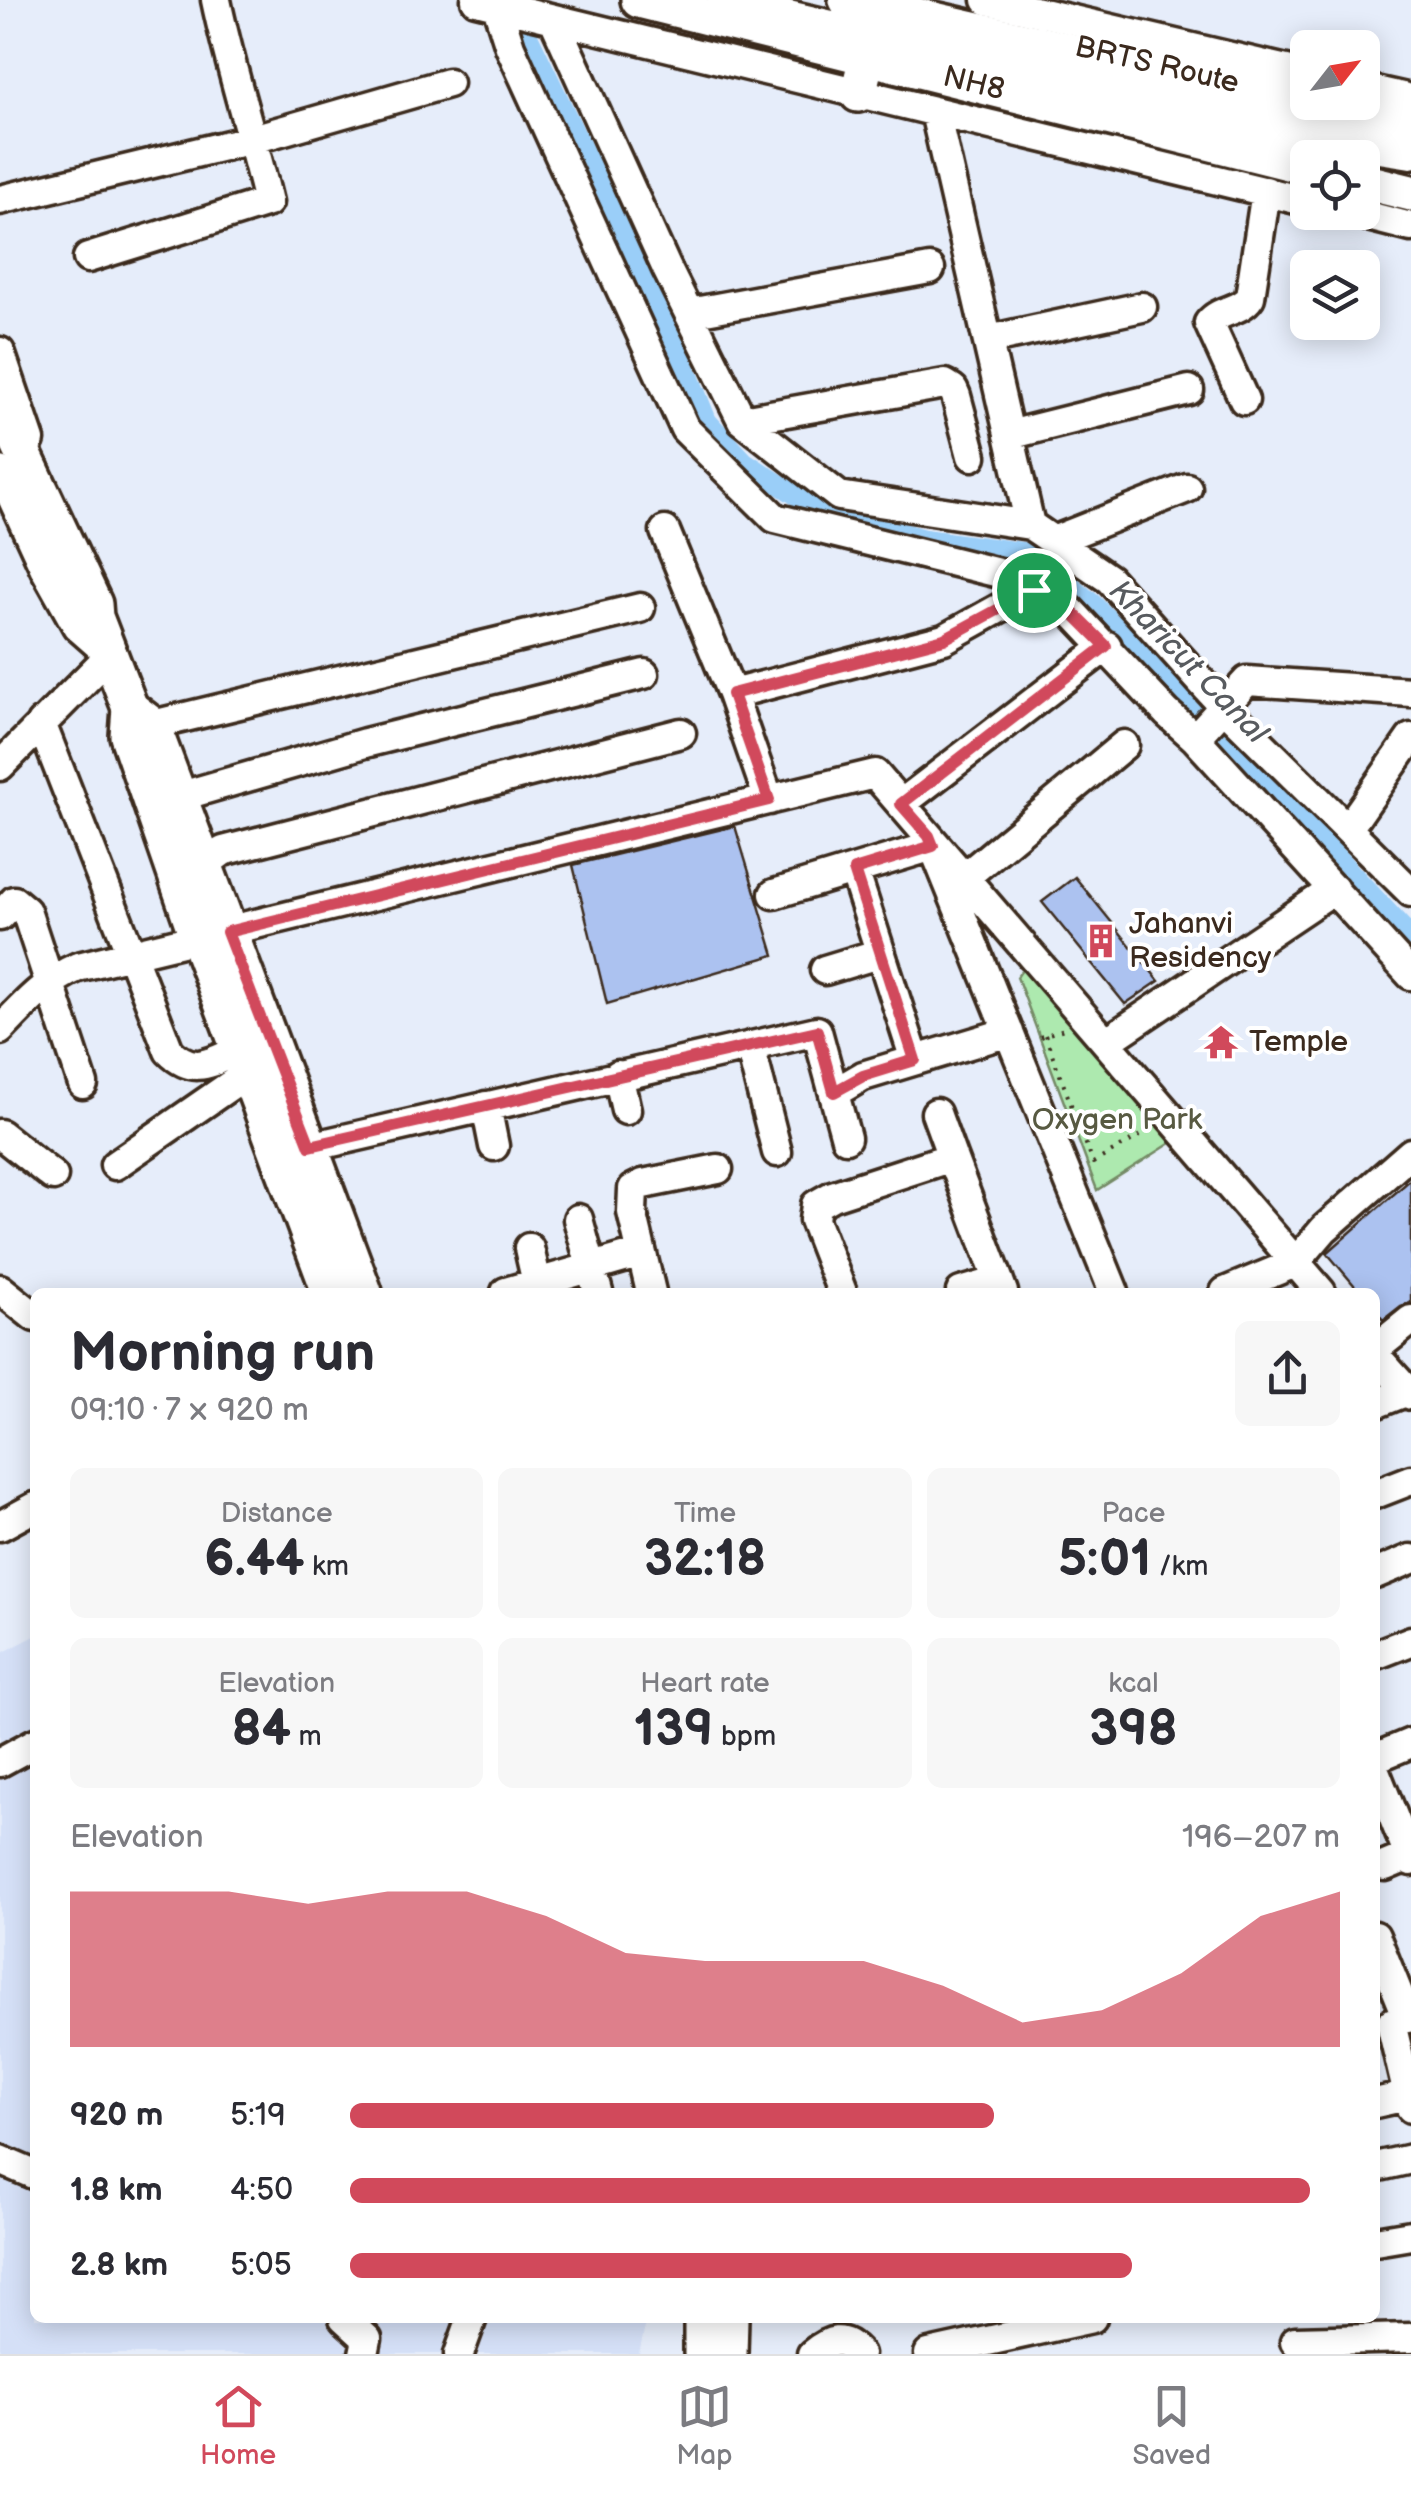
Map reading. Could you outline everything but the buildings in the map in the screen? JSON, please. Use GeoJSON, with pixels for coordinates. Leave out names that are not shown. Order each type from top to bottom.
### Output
{"type":"FeatureCollection","features":[{"type":"Feature","properties":{"kind":"main road","name":"NH8"},"geometry":{"type":"LineString","coordinates":[[639,0],[867,57],[1125,139],[1290,165]]}},
{"type":"Feature","properties":{"kind":"main road","name":"NH8"},"geometry":{"type":"LineString","coordinates":[[848,0],[1405,121]]}},
{"type":"Feature","properties":{"kind":"main road"},"geometry":{"type":"LineString","coordinates":[[858,94],[867,57]]}},
{"type":"Feature","properties":{"kind":"main road"},"geometry":{"type":"LineString","coordinates":[[1380,185],[1411,193]]}},
{"type":"Feature","properties":{"kind":"main road"},"geometry":{"type":"LineString","coordinates":[[0,404],[94,604],[110,655],[178,797],[204,865],[213,936],[243,1061],[328,1288]]}},
{"type":"Feature","properties":{"kind":"main road"},"geometry":{"type":"LineString","coordinates":[[0,436],[84,609],[95,616]]}},
{"type":"Feature","properties":{"kind":"main road"},"geometry":{"type":"LineString","coordinates":[[141,717],[128,736],[213,936],[310,1146],[363,1288]]}},
{"type":"Feature","properties":{"kind":"main road"},"geometry":{"type":"LineString","coordinates":[[702,2323],[702,2354]]}},
{"type":"Feature","properties":{"kind":"main road"},"geometry":{"type":"LineString","coordinates":[[729,2354],[730,2323]]}},
{"type":"Feature","properties":{"kind":"street"},"geometry":{"type":"LineString","coordinates":[[88,258],[268,202],[216,0]]}},
{"type":"Feature","properties":{"kind":"street","name":"BRTS Route"},"geometry":{"type":"LineString","coordinates":[[724,0],[1327,140]]}},
{"type":"Feature","properties":{"kind":"street"},"geometry":{"type":"LineString","coordinates":[[987,0],[1290,71]]}},
{"type":"Feature","properties":{"kind":"street"},"geometry":{"type":"LineString","coordinates":[[486,3],[935,112],[1125,139],[1290,198]]}},
{"type":"Feature","properties":{"kind":"street"},"geometry":{"type":"LineString","coordinates":[[486,3],[510,47],[685,430],[775,518],[999,573],[1070,610],[1195,738],[1411,975]]}},
{"type":"Feature","properties":{"kind":"street"},"geometry":{"type":"LineString","coordinates":[[554,20],[742,420],[840,496],[1042,533],[1109,579],[1224,707],[1411,892]]}},
{"type":"Feature","properties":{"kind":"street"},"geometry":{"type":"LineString","coordinates":[[0,200],[253,139],[448,83]]}},
{"type":"Feature","properties":{"kind":"street"},"geometry":{"type":"LineString","coordinates":[[1380,102],[1405,121]]}},
{"type":"Feature","properties":{"kind":"street"},"geometry":{"type":"LineString","coordinates":[[935,112],[1009,435],[1042,533]]}},
{"type":"Feature","properties":{"kind":"street"},"geometry":{"type":"LineString","coordinates":[[1349,140],[1405,121]]}},
{"type":"Feature","properties":{"kind":"street"},"geometry":{"type":"LineString","coordinates":[[1380,156],[1411,166]]}},
{"type":"Feature","properties":{"kind":"street"},"geometry":{"type":"LineString","coordinates":[[1244,400],[1209,323],[1215,316],[1244,305],[1250,296],[1266,192]]}},
{"type":"Feature","properties":{"kind":"street"},"geometry":{"type":"LineString","coordinates":[[1380,219],[1411,227]]}},
{"type":"Feature","properties":{"kind":"street"},"geometry":{"type":"LineString","coordinates":[[689,313],[930,269]]}},
{"type":"Feature","properties":{"kind":"street"},"geometry":{"type":"LineString","coordinates":[[988,340],[1142,307]]}},
{"type":"Feature","properties":{"kind":"street"},"geometry":{"type":"LineString","coordinates":[[0,352],[25,420],[39,486]]}},
{"type":"Feature","properties":{"kind":"street"},"geometry":{"type":"LineString","coordinates":[[742,420],[945,384],[953,389],[972,456]]}},
{"type":"Feature","properties":{"kind":"street"},"geometry":{"type":"LineString","coordinates":[[1009,435],[1189,390]]}},
{"type":"Feature","properties":{"kind":"street"},"geometry":{"type":"LineString","coordinates":[[0,471],[45,569],[77,626],[110,655],[0,766]]}},
{"type":"Feature","properties":{"kind":"street"},"geometry":{"type":"LineString","coordinates":[[1042,533],[1186,488]]}},
{"type":"Feature","properties":{"kind":"street"},"geometry":{"type":"LineString","coordinates":[[665,531],[732,694],[769,800]]}},
{"type":"Feature","properties":{"kind":"street"},"geometry":{"type":"LineString","coordinates":[[732,694],[944,639],[1034,590]]}},
{"type":"Feature","properties":{"kind":"street"},"geometry":{"type":"LineString","coordinates":[[141,717],[640,608]]}},
{"type":"Feature","properties":{"kind":"street"},"geometry":{"type":"LineString","coordinates":[[901,804],[1106,646]]}},
{"type":"Feature","properties":{"kind":"street"},"geometry":{"type":"LineString","coordinates":[[178,797],[366,743],[644,674]]}},
{"type":"Feature","properties":{"kind":"street"},"geometry":{"type":"LineString","coordinates":[[1195,738],[1247,681],[1411,692]]}},
{"type":"Feature","properties":{"kind":"street"},"geometry":{"type":"LineString","coordinates":[[41,722],[169,1050],[180,1062],[200,1066],[243,1061]]}},
{"type":"Feature","properties":{"kind":"street"},"geometry":{"type":"LineString","coordinates":[[204,865],[223,851],[681,733]]}},
{"type":"Feature","properties":{"kind":"street"},"geometry":{"type":"LineString","coordinates":[[1349,827],[1411,738]]}},
{"type":"Feature","properties":{"kind":"street"},"geometry":{"type":"LineString","coordinates":[[964,877],[1124,745]]}},
{"type":"Feature","properties":{"kind":"street"},"geometry":{"type":"LineString","coordinates":[[0,1030],[50,982],[78,966],[875,774],[1317,1288]]}},
{"type":"Feature","properties":{"kind":"street"},"geometry":{"type":"LineString","coordinates":[[774,894],[931,841]]}},
{"type":"Feature","properties":{"kind":"street"},"geometry":{"type":"LineString","coordinates":[[931,841],[1112,1288]]}},
{"type":"Feature","properties":{"kind":"street"},"geometry":{"type":"LineString","coordinates":[[854,870],[915,1060]]}},
{"type":"Feature","properties":{"kind":"street"},"geometry":{"type":"LineString","coordinates":[[1106,1042],[1334,889]]}},
{"type":"Feature","properties":{"kind":"street"},"geometry":{"type":"LineString","coordinates":[[0,916],[14,901],[26,911],[83,1084]]}},
{"type":"Feature","properties":{"kind":"street"},"geometry":{"type":"LineString","coordinates":[[825,970],[881,953]]}},
{"type":"Feature","properties":{"kind":"street"},"geometry":{"type":"LineString","coordinates":[[310,1146],[817,1031],[846,1138]]}},
{"type":"Feature","properties":{"kind":"street"},"geometry":{"type":"LineString","coordinates":[[834,1092],[863,1076],[1009,1032]]}},
{"type":"Feature","properties":{"kind":"street"},"geometry":{"type":"LineString","coordinates":[[750,1046],[777,1152]]}},
{"type":"Feature","properties":{"kind":"street"},"geometry":{"type":"LineString","coordinates":[[115,1165],[243,1061]]}},
{"type":"Feature","properties":{"kind":"street"},"geometry":{"type":"LineString","coordinates":[[618,1075],[626,1110]]}},
{"type":"Feature","properties":{"kind":"street"},"geometry":{"type":"LineString","coordinates":[[486,1106],[494,1146]]}},
{"type":"Feature","properties":{"kind":"street"},"geometry":{"type":"LineString","coordinates":[[936,1113],[1001,1287]]}},
{"type":"Feature","properties":{"kind":"street"},"geometry":{"type":"LineString","coordinates":[[0,1134],[52,1176]]}},
{"type":"Feature","properties":{"kind":"street"},"geometry":{"type":"LineString","coordinates":[[1235,1288],[1294,1263],[1324,1229],[1411,1153]]}},
{"type":"Feature","properties":{"kind":"street"},"geometry":{"type":"LineString","coordinates":[[840,1288],[814,1220],[816,1205],[832,1196],[952,1157]]}},
{"type":"Feature","properties":{"kind":"street"},"geometry":{"type":"LineString","coordinates":[[650,1288],[630,1200],[633,1190],[644,1184],[718,1169]]}},
{"type":"Feature","properties":{"kind":"street"},"geometry":{"type":"LineString","coordinates":[[578,1219],[594,1279]]}},
{"type":"Feature","properties":{"kind":"street"},"geometry":{"type":"LineString","coordinates":[[529,1248],[538,1288],[594,1279],[641,1252]]}},
{"type":"Feature","properties":{"kind":"street"},"geometry":{"type":"LineString","coordinates":[[0,1289],[30,1313]]}},
{"type":"Feature","properties":{"kind":"street"},"geometry":{"type":"LineString","coordinates":[[1380,1348],[1411,1320]]}},
{"type":"Feature","properties":{"kind":"street"},"geometry":{"type":"LineString","coordinates":[[1380,1358],[1409,1393],[1380,1402]]}},
{"type":"Feature","properties":{"kind":"street"},"geometry":{"type":"LineString","coordinates":[[1380,1492],[1411,1480]]}},
{"type":"Feature","properties":{"kind":"street"},"geometry":{"type":"LineString","coordinates":[[0,1526],[30,1510]]}},
{"type":"Feature","properties":{"kind":"street"},"geometry":{"type":"LineString","coordinates":[[1380,1572],[1411,1560]]}},
{"type":"Feature","properties":{"kind":"street"},"geometry":{"type":"LineString","coordinates":[[1380,1653],[1411,1640]]}},
{"type":"Feature","properties":{"kind":"street"},"geometry":{"type":"LineString","coordinates":[[1380,1756],[1411,1743]]}},
{"type":"Feature","properties":{"kind":"street"},"geometry":{"type":"LineString","coordinates":[[0,1762],[30,1746]]}},
{"type":"Feature","properties":{"kind":"street"},"geometry":{"type":"LineString","coordinates":[[1380,1786],[1403,1848]]}},
{"type":"Feature","properties":{"kind":"street"},"geometry":{"type":"LineString","coordinates":[[1380,1956],[1410,2099],[1380,2102]]}},
{"type":"Feature","properties":{"kind":"street"},"geometry":{"type":"LineString","coordinates":[[1380,2167],[1411,2159]]}},
{"type":"Feature","properties":{"kind":"street"},"geometry":{"type":"LineString","coordinates":[[0,2160],[30,2172]]}},
{"type":"Feature","properties":{"kind":"street"},"geometry":{"type":"LineString","coordinates":[[1380,2240],[1411,2235]]}},
{"type":"Feature","properties":{"kind":"street"},"geometry":{"type":"LineString","coordinates":[[349,2323],[366,2339],[364,2354]]}},
{"type":"Feature","properties":{"kind":"street"},"geometry":{"type":"LineString","coordinates":[[459,2354],[470,2323]]}},
{"type":"Feature","properties":{"kind":"street"},"geometry":{"type":"LineString","coordinates":[[929,2354],[1069,2323]]}},
{"type":"Feature","properties":{"kind":"street"},"geometry":{"type":"LineString","coordinates":[[1294,2338],[1411,2338]]}},
{"type":"Feature","properties":{"kind":"street"},"geometry":{"type":"LineString","coordinates":[[812,2354],[837,2340],[847,2342],[859,2354]]}},
{"type":"Feature","properties":{"kind":"path"},"geometry":{"type":"LineString","coordinates":[[1061,1030],[1042,1036],[1094,1163],[1162,1122]]}},
{"type":"Feature","properties":{"kind":"shaded area"},"geometry":{"type":"Polygon","coordinates":[[[30,1639],[30,2323],[646,2323],[639,2354],[0,2354],[0,1654],[30,1639]]]}},
{"type":"Feature","properties":{"kind":"green space","name":"Oxygen Park"},"geometry":{"type":"Polygon","coordinates":[[[1024,967],[1185,1134],[1097,1190],[1017,977],[1024,967]]]}},
{"type":"Feature","properties":{"kind":"waterway","name":"Kharicut Canal"},"geometry":{"type":"LineString","coordinates":[[512,2],[678,349],[707,421],[745,462],[816,508],[924,539],[1029,553],[1092,603],[1232,745],[1411,937]]}},
{"type":"Feature","properties":{"kind":"place","name":"Jahanvi Residency"},"geometry":{"type":"Point","coordinates":[1101,941]}},
{"type":"Feature","properties":{"kind":"place","name":"Temple"},"geometry":{"type":"Point","coordinates":[1221,1042]}},
{"type":"Feature","properties":{"kind":"route"},"geometry":{"type":"LineString","coordinates":[[1034,590],[1070,610],[1106,646],[901,804],[933,846],[854,870],[915,1060],[863,1076],[834,1092],[817,1031],[310,1146],[227,932],[769,800],[732,694],[944,639],[1034,590]]}}]}
